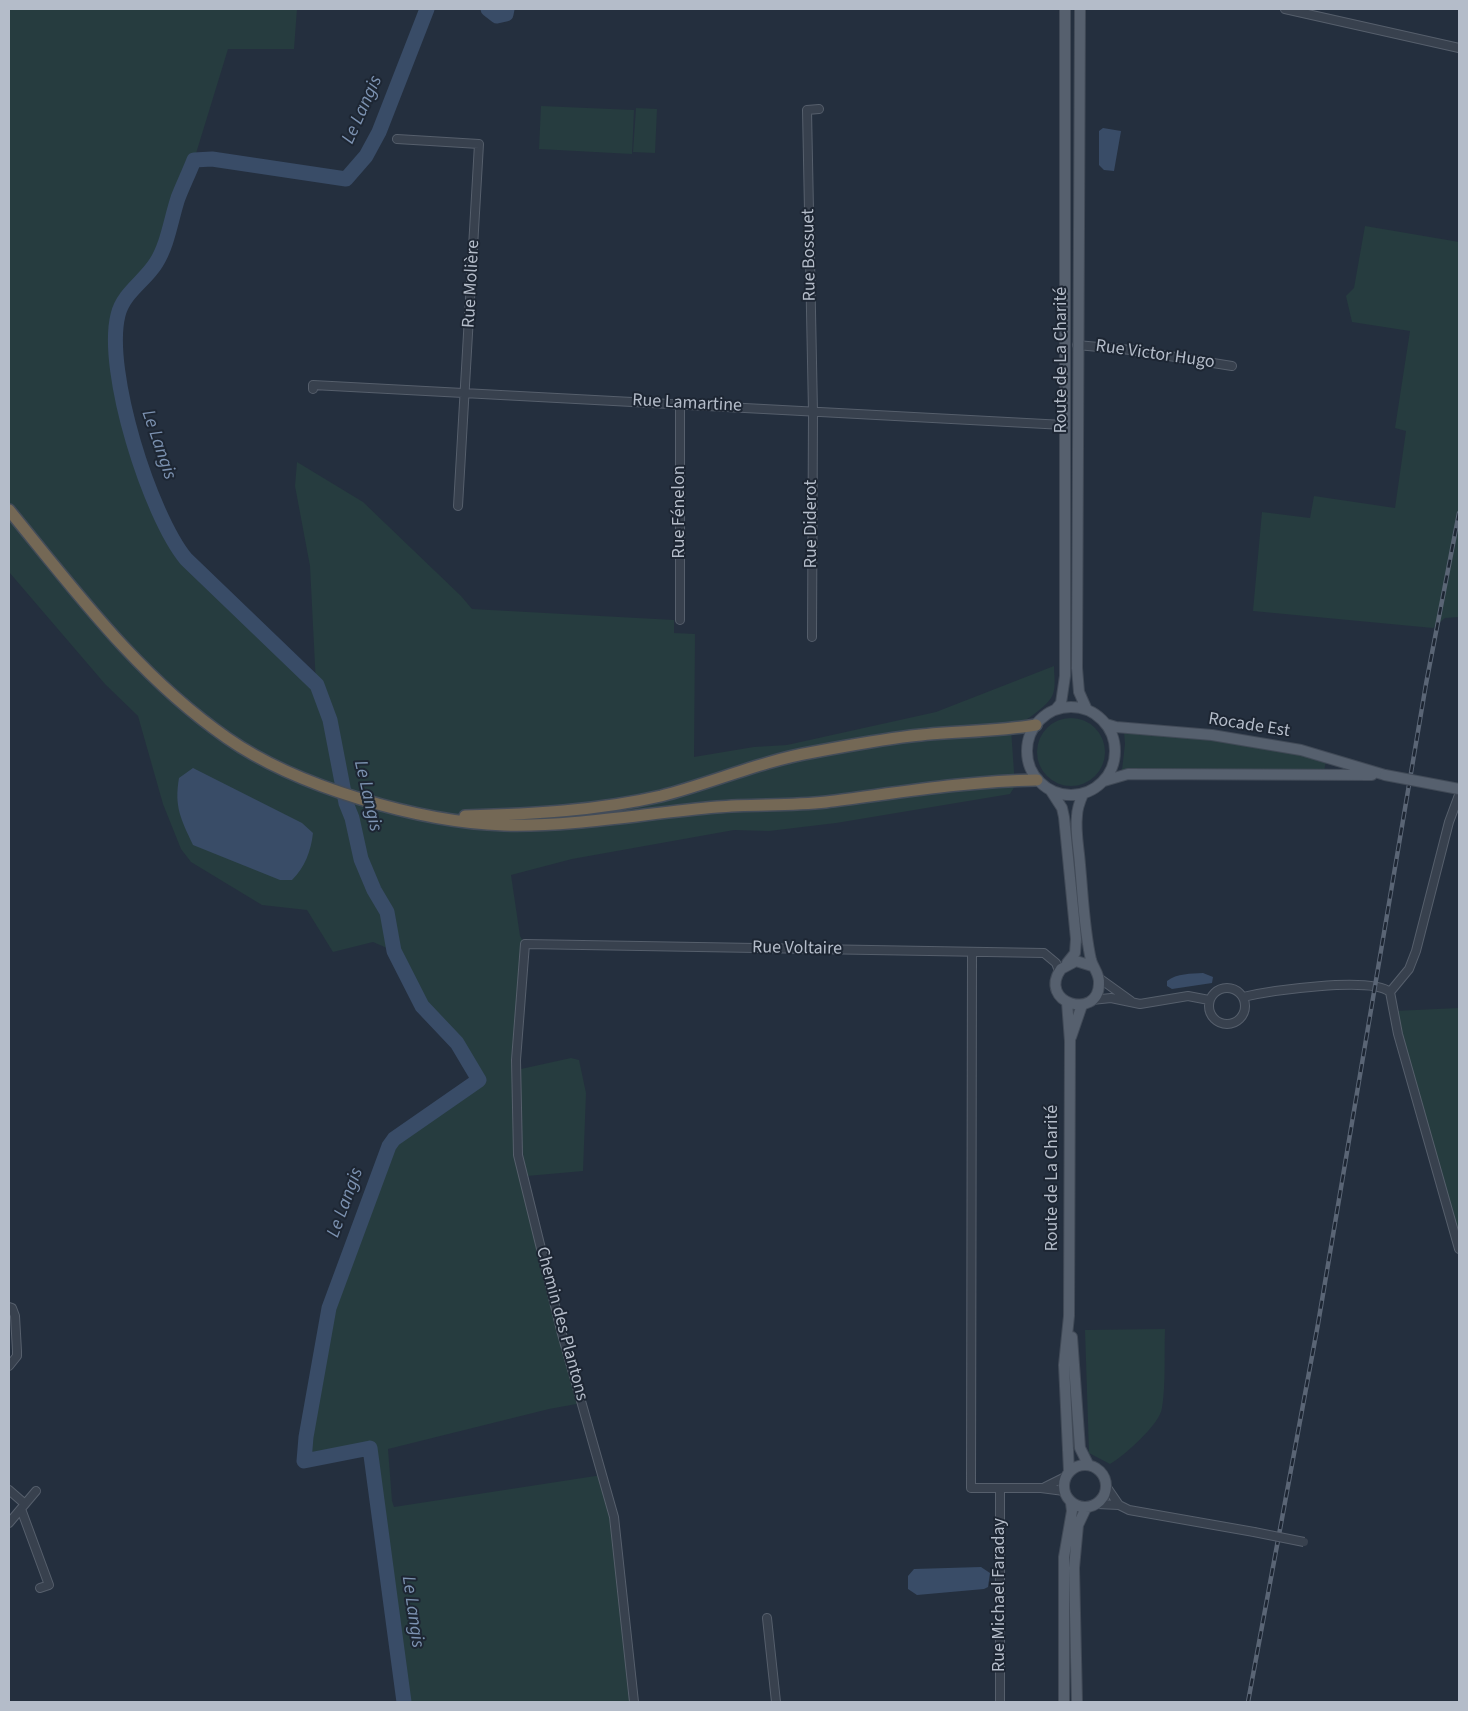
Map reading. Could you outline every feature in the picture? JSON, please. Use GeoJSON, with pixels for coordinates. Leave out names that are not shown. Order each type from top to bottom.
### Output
{"type":"FeatureCollection","features":[{"type":"Feature","properties":{"kind":"highway"},"geometry":{"type":"LineString","coordinates":[[9,510],[74,591],[146,671],[228,740],[266,761],[324,786],[400,809],[471,823],[506,825],[562,823],[719,806],[824,802],[943,786],[1038,780]]}},
{"type":"Feature","properties":{"kind":"highway"},"geometry":{"type":"LineString","coordinates":[[9,520],[54,565]]}},
{"type":"Feature","properties":{"kind":"highway"},"geometry":{"type":"LineString","coordinates":[[438,816],[546,813],[608,806],[705,784],[763,764],[812,752],[911,736],[1011,729],[1036,725]]}},
{"type":"Feature","properties":{"kind":"main road","name":"Route de La Charité"},"geometry":{"type":"LineString","coordinates":[[1056,710],[1062,703],[1064,676],[1065,9]]}},
{"type":"Feature","properties":{"kind":"main road","name":"Route de La Charité"},"geometry":{"type":"LineString","coordinates":[[1080,9],[1077,668],[1078,692],[1087,710]]}},
{"type":"Feature","properties":{"kind":"main road"},"geometry":{"type":"LineString","coordinates":[[1067,707],[1087,710],[1106,724],[1112,734],[1115,752],[1111,770],[1104,781],[1094,789],[1083,794],[1067,795],[1051,790],[1038,780],[1030,767],[1027,753],[1029,738],[1036,725],[1045,716],[1056,710],[1067,707]]}},
{"type":"Feature","properties":{"kind":"main road","name":"Rocade Est"},"geometry":{"type":"LineString","coordinates":[[1106,724],[1212,735],[1301,750],[1385,775],[1459,789]]}},
{"type":"Feature","properties":{"kind":"main road","name":"Rocade Est"},"geometry":{"type":"LineString","coordinates":[[1104,781],[1128,774],[1385,775]]}},
{"type":"Feature","properties":{"kind":"main road"},"geometry":{"type":"LineString","coordinates":[[1051,790],[1062,808],[1064,817],[1075,953],[1059,971],[1056,980],[1057,990],[1067,1002],[1082,1005],[1092,1000],[1099,990],[1099,978],[1092,966],[1087,940],[1076,818],[1083,794]]}},
{"type":"Feature","properties":{"kind":"main road"},"geometry":{"type":"LineString","coordinates":[[1068,963],[1082,961],[1092,966]]}},
{"type":"Feature","properties":{"kind":"main road","name":"Route de La Charité"},"geometry":{"type":"LineString","coordinates":[[1067,1002],[1070,1041],[1069,1316],[1064,1365],[1067,1474]]}},
{"type":"Feature","properties":{"kind":"main road","name":"Route de La Charité"},"geometry":{"type":"LineString","coordinates":[[1070,1041],[1082,1005]]}},
{"type":"Feature","properties":{"kind":"main road","name":"Route de La Charité"},"geometry":{"type":"LineString","coordinates":[[1069,1316],[1075,1363],[1080,1448],[1088,1464]]}},
{"type":"Feature","properties":{"kind":"main road"},"geometry":{"type":"LineString","coordinates":[[1064,1702],[1064,1557],[1072,1511],[1071,1503],[1064,1491],[1067,1474],[1078,1465],[1088,1464],[1101,1472],[1106,1486],[1104,1496],[1097,1504],[1086,1508],[1071,1503]]}},
{"type":"Feature","properties":{"kind":"main road"},"geometry":{"type":"LineString","coordinates":[[1077,1702],[1074,1568],[1078,1525],[1086,1508]]}},
{"type":"Feature","properties":{"kind":"street"},"geometry":{"type":"LineString","coordinates":[[1285,9],[1459,48]]}},
{"type":"Feature","properties":{"kind":"street","name":"Rue Bossuet"},"geometry":{"type":"LineString","coordinates":[[813,412],[807,110],[819,109]]}},
{"type":"Feature","properties":{"kind":"street","name":"Rue Molière"},"geometry":{"type":"LineString","coordinates":[[397,139],[479,144],[466,394],[458,506]]}},
{"type":"Feature","properties":{"kind":"street","name":"Rue Victor Hugo"},"geometry":{"type":"LineString","coordinates":[[1078,345],[1132,350],[1232,366]]}},
{"type":"Feature","properties":{"kind":"street","name":"Rue Lamartine"},"geometry":{"type":"LineString","coordinates":[[313,389],[313,385],[680,403],[1064,425]]}},
{"type":"Feature","properties":{"kind":"street","name":"Rue Fénelon"},"geometry":{"type":"LineString","coordinates":[[680,403],[680,620]]}},
{"type":"Feature","properties":{"kind":"street","name":"Rue Diderot"},"geometry":{"type":"LineString","coordinates":[[812,637],[813,412]]}},
{"type":"Feature","properties":{"kind":"street"},"geometry":{"type":"LineString","coordinates":[[1390,992],[1402,979],[1416,951],[1449,822],[1459,795]]}},
{"type":"Feature","properties":{"kind":"street","name":"Rue Voltaire"},"geometry":{"type":"LineString","coordinates":[[525,944],[1044,953],[1056,963],[1059,971]]}},
{"type":"Feature","properties":{"kind":"street","name":"Chemin des Plantons"},"geometry":{"type":"LineString","coordinates":[[525,944],[516,1060],[518,1154],[562,1334],[614,1517],[634,1702]]}},
{"type":"Feature","properties":{"kind":"street"},"geometry":{"type":"LineString","coordinates":[[972,952],[971,1488],[1041,1488],[1064,1491]]}},
{"type":"Feature","properties":{"kind":"street"},"geometry":{"type":"LineString","coordinates":[[1099,978],[1130,1001]]}},
{"type":"Feature","properties":{"kind":"street"},"geometry":{"type":"LineString","coordinates":[[1243,997],[1280,990],[1336,986],[1366,986],[1390,992]]}},
{"type":"Feature","properties":{"kind":"street"},"geometry":{"type":"LineString","coordinates":[[1222,988],[1234,989],[1243,997],[1245,1009],[1240,1019],[1229,1024],[1223,1024],[1213,1018],[1209,1006],[1210,1000],[1212,995],[1222,988]]}},
{"type":"Feature","properties":{"kind":"street"},"geometry":{"type":"LineString","coordinates":[[1390,992],[1398,1034],[1459,1249]]}},
{"type":"Feature","properties":{"kind":"street"},"geometry":{"type":"LineString","coordinates":[[1092,1000],[1105,997],[1140,1004],[1188,996],[1210,1000]]}},
{"type":"Feature","properties":{"kind":"street"},"geometry":{"type":"LineString","coordinates":[[9,1307],[12,1308],[15,1316],[17,1356],[9,1366]]}},
{"type":"Feature","properties":{"kind":"street"},"geometry":{"type":"LineString","coordinates":[[1041,1488],[1051,1486],[1067,1474]]}},
{"type":"Feature","properties":{"kind":"street"},"geometry":{"type":"LineString","coordinates":[[1106,1486],[1119,1505]]}},
{"type":"Feature","properties":{"kind":"street","name":"Rue Michael Faraday"},"geometry":{"type":"LineString","coordinates":[[1000,1488],[1000,1702]]}},
{"type":"Feature","properties":{"kind":"street"},"geometry":{"type":"LineString","coordinates":[[9,1490],[23,1506],[48,1584],[40,1588]]}},
{"type":"Feature","properties":{"kind":"street"},"geometry":{"type":"LineString","coordinates":[[9,1523],[36,1491]]}},
{"type":"Feature","properties":{"kind":"street"},"geometry":{"type":"LineString","coordinates":[[1097,1504],[1119,1505],[1138,1512],[1304,1542]]}},
{"type":"Feature","properties":{"kind":"street"},"geometry":{"type":"LineString","coordinates":[[767,1618],[776,1702]]}},
{"type":"Feature","properties":{"kind":"green space"},"geometry":{"type":"Polygon","coordinates":[[[9,9],[297,9],[294,49],[228,49],[194,160],[178,199],[169,231],[156,263],[135,286],[118,313],[115,337],[117,378],[140,460],[164,524],[174,544],[186,559],[316,685],[310,566],[295,486],[297,462],[363,502],[461,596],[472,609],[674,620],[674,633],[695,634],[694,757],[754,747],[787,745],[936,712],[1054,666],[1054,688],[1050,699],[1035,714],[1011,729],[1015,786],[1010,794],[836,823],[769,831],[734,830],[572,859],[511,875],[520,936],[525,944],[516,1060],[516,1136],[582,1403],[549,1409],[388,1449],[392,1501],[394,1507],[602,1475],[614,1517],[634,1702],[404,1702],[370,1448],[304,1461],[306,1437],[329,1308],[389,1146],[394,1139],[479,1080],[457,1043],[422,1006],[394,951],[373,942],[333,952],[307,910],[262,905],[191,862],[181,849],[163,804],[138,716],[105,684],[9,572],[9,9]]]}},
{"type":"Feature","properties":{"kind":"green space"},"geometry":{"type":"Polygon","coordinates":[[[541,106],[634,110],[632,154],[539,149],[541,106]]]}},
{"type":"Feature","properties":{"kind":"green space"},"geometry":{"type":"Polygon","coordinates":[[[636,108],[657,109],[655,153],[633,152],[636,108]]]}},
{"type":"Feature","properties":{"kind":"green space"},"geometry":{"type":"Polygon","coordinates":[[[1365,226],[1459,242],[1459,617],[1445,618],[1433,628],[1253,611],[1262,512],[1310,518],[1314,496],[1395,508],[1406,431],[1395,428],[1410,331],[1352,322],[1346,296],[1354,288],[1365,226]]]}},
{"type":"Feature","properties":{"kind":"green space"},"geometry":{"type":"Polygon","coordinates":[[[1078,718],[1090,724],[1099,733],[1105,745],[1103,765],[1095,776],[1078,786],[1064,786],[1047,776],[1039,765],[1037,745],[1047,728],[1058,720],[1078,718]]]}},
{"type":"Feature","properties":{"kind":"green space"},"geometry":{"type":"Polygon","coordinates":[[[1124,732],[1226,742],[1301,754],[1326,760],[1324,772],[1122,770],[1125,744],[1124,732]]]}},
{"type":"Feature","properties":{"kind":"green space"},"geometry":{"type":"Polygon","coordinates":[[[1459,1008],[1459,1249],[1394,1011],[1459,1008]]]}},
{"type":"Feature","properties":{"kind":"green space"},"geometry":{"type":"Polygon","coordinates":[[[571,1058],[579,1060],[586,1093],[583,1171],[527,1176],[520,1136],[521,1069],[571,1058]]]}},
{"type":"Feature","properties":{"kind":"green space"},"geometry":{"type":"Polygon","coordinates":[[[1165,1329],[1164,1389],[1160,1415],[1140,1439],[1110,1464],[1089,1453],[1085,1330],[1165,1329]]]}},
{"type":"Feature","properties":{"kind":"water"},"geometry":{"type":"Polygon","coordinates":[[[1103,128],[1121,131],[1114,171],[1104,170],[1099,165],[1099,131],[1103,128]]]}},
{"type":"Feature","properties":{"kind":"water"},"geometry":{"type":"Polygon","coordinates":[[[193,768],[302,823],[313,833],[307,858],[292,880],[280,880],[193,845],[182,820],[177,797],[179,778],[193,768]]]}},
{"type":"Feature","properties":{"kind":"water"},"geometry":{"type":"Polygon","coordinates":[[[1203,973],[1213,977],[1212,983],[1172,989],[1167,986],[1167,981],[1171,978],[1184,974],[1203,973]]]}},
{"type":"Feature","properties":{"kind":"water"},"geometry":{"type":"Polygon","coordinates":[[[981,1567],[990,1573],[988,1587],[984,1589],[917,1595],[908,1589],[908,1576],[914,1569],[981,1567]]]}},
{"type":"Feature","properties":{"kind":"waterway","name":"Le Langis"},"geometry":{"type":"LineString","coordinates":[[404,1702],[370,1448],[304,1461],[306,1437],[329,1308],[389,1146],[394,1139],[479,1080],[457,1043],[422,1006],[394,951],[387,912],[374,890],[361,859],[352,818],[346,803],[330,720],[317,685],[186,559],[172,538],[158,510],[133,442],[124,405],[115,340],[118,315],[121,307],[129,294],[151,270],[160,256],[178,198],[194,160],[212,159],[346,179],[366,156],[379,132],[427,9]]}},
{"type":"Feature","properties":{"kind":"waterway","name":"Le Langis"},"geometry":{"type":"LineString","coordinates":[[488,9],[497,16],[506,14],[507,9]]}},
{"type":"Feature","properties":{"kind":"railway"},"geometry":{"type":"LineString","coordinates":[[1248,1702],[1318,1324],[1426,684],[1459,513]]}}]}
